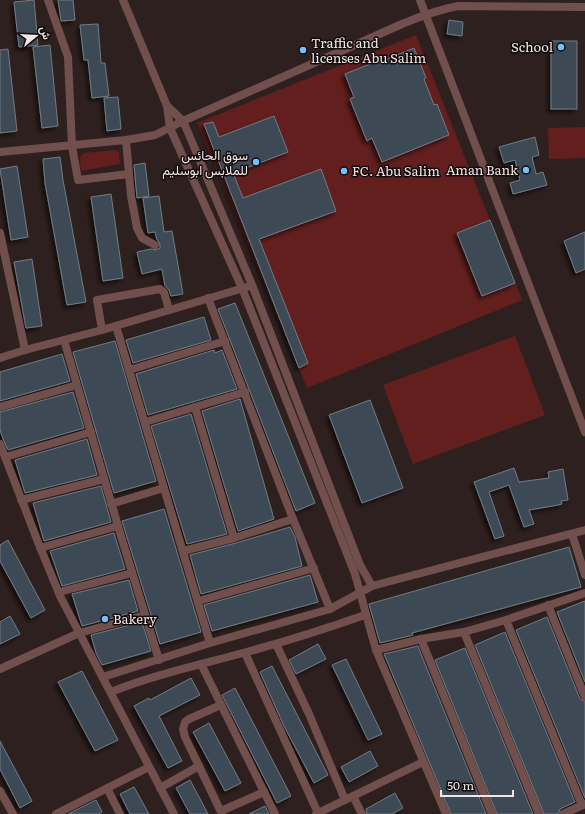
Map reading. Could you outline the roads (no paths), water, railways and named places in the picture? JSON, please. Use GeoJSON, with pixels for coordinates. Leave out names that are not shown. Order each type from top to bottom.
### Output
{"type":"FeatureCollection","features":[{"type":"Feature","properties":{"kind":"street"},"geometry":{"type":"LineString","coordinates":[[48,0],[68,57],[72,146],[78,180],[129,174]]}},
{"type":"Feature","properties":{"kind":"street"},"geometry":{"type":"LineString","coordinates":[[123,0],[168,106],[170,128],[242,288],[355,574],[365,615],[376,650],[446,814]]}},
{"type":"Feature","properties":{"kind":"street"},"geometry":{"type":"LineString","coordinates":[[420,0],[585,432]]}},
{"type":"Feature","properties":{"kind":"street"},"geometry":{"type":"LineString","coordinates":[[0,152],[72,146],[155,135],[183,121],[426,14],[458,6],[538,4],[585,7]]}},
{"type":"Feature","properties":{"kind":"street"},"geometry":{"type":"LineString","coordinates":[[168,106],[183,121],[252,285],[360,565],[372,586]]}},
{"type":"Feature","properties":{"kind":"street"},"geometry":{"type":"LineString","coordinates":[[126,140],[129,174],[137,228],[142,238],[155,245]]}},
{"type":"Feature","properties":{"kind":"street"},"geometry":{"type":"LineString","coordinates":[[0,233],[25,350]]}},
{"type":"Feature","properties":{"kind":"street"},"geometry":{"type":"LineString","coordinates":[[0,358],[116,326],[252,285]]}},
{"type":"Feature","properties":{"kind":"street"},"geometry":{"type":"LineString","coordinates":[[102,330],[97,300],[160,289],[164,292],[169,310]]}},
{"type":"Feature","properties":{"kind":"street"},"geometry":{"type":"LineString","coordinates":[[208,298],[293,520],[330,609]]}},
{"type":"Feature","properties":{"kind":"street"},"geometry":{"type":"LineString","coordinates":[[116,326],[210,643]]}},
{"type":"Feature","properties":{"kind":"street"},"geometry":{"type":"LineString","coordinates":[[64,340],[111,504],[159,660]]}},
{"type":"Feature","properties":{"kind":"street"},"geometry":{"type":"LineString","coordinates":[[129,370],[225,341]]}},
{"type":"Feature","properties":{"kind":"street"},"geometry":{"type":"LineString","coordinates":[[0,407],[77,385]]}},
{"type":"Feature","properties":{"kind":"street"},"geometry":{"type":"LineString","coordinates":[[145,422],[245,392]]}},
{"type":"Feature","properties":{"kind":"street"},"geometry":{"type":"LineString","coordinates":[[195,407],[234,538]]}},
{"type":"Feature","properties":{"kind":"street"},"geometry":{"type":"LineString","coordinates":[[5,457],[91,432]]}},
{"type":"Feature","properties":{"kind":"street"},"geometry":{"type":"LineString","coordinates":[[0,444],[40,548],[59,592],[174,814]]}},
{"type":"Feature","properties":{"kind":"street"},"geometry":{"type":"LineString","coordinates":[[21,500],[104,479]]}},
{"type":"Feature","properties":{"kind":"street"},"geometry":{"type":"LineString","coordinates":[[111,504],[164,488]]}},
{"type":"Feature","properties":{"kind":"street"},"geometry":{"type":"LineString","coordinates":[[183,551],[234,538],[293,520]]}},
{"type":"Feature","properties":{"kind":"street"},"geometry":{"type":"LineString","coordinates":[[40,548],[118,526]]}},
{"type":"Feature","properties":{"kind":"street"},"geometry":{"type":"LineString","coordinates":[[103,677],[210,643],[330,609],[372,586],[585,530]]}},
{"type":"Feature","properties":{"kind":"street"},"geometry":{"type":"LineString","coordinates":[[572,534],[585,575]]}},
{"type":"Feature","properties":{"kind":"street"},"geometry":{"type":"LineString","coordinates":[[198,601],[314,568]]}},
{"type":"Feature","properties":{"kind":"street"},"geometry":{"type":"LineString","coordinates":[[59,592],[132,573]]}},
{"type":"Feature","properties":{"kind":"street"},"geometry":{"type":"LineString","coordinates":[[376,650],[421,639],[464,632],[506,620],[585,593]]}},
{"type":"Feature","properties":{"kind":"street"},"geometry":{"type":"LineString","coordinates":[[548,605],[585,697]]}},
{"type":"Feature","properties":{"kind":"street"},"geometry":{"type":"LineString","coordinates":[[0,669],[80,633],[145,615]]}},
{"type":"Feature","properties":{"kind":"street"},"geometry":{"type":"LineString","coordinates":[[111,692],[133,683],[276,644],[365,615]]}},
{"type":"Feature","properties":{"kind":"street"},"geometry":{"type":"LineString","coordinates":[[506,620],[583,805],[563,814]]}},
{"type":"Feature","properties":{"kind":"street"},"geometry":{"type":"LineString","coordinates":[[464,632],[539,814]]}},
{"type":"Feature","properties":{"kind":"street"},"geometry":{"type":"LineString","coordinates":[[421,639],[492,814]]}},
{"type":"Feature","properties":{"kind":"street"},"geometry":{"type":"LineString","coordinates":[[276,644],[349,798],[362,814]]}},
{"type":"Feature","properties":{"kind":"street"},"geometry":{"type":"LineString","coordinates":[[245,653],[317,814],[423,762]]}},
{"type":"Feature","properties":{"kind":"street"},"geometry":{"type":"LineString","coordinates":[[201,664],[275,814]]}},
{"type":"Feature","properties":{"kind":"street"},"geometry":{"type":"LineString","coordinates":[[221,705],[184,722],[183,729],[185,737],[198,766],[222,812],[264,792]]}},
{"type":"Feature","properties":{"kind":"street"},"geometry":{"type":"LineString","coordinates":[[56,814],[149,766]]}},
{"type":"Feature","properties":{"kind":"street"},"geometry":{"type":"LineString","coordinates":[[160,788],[198,766]]}},
{"type":"Feature","properties":{"kind":"street"},"geometry":{"type":"LineString","coordinates":[[107,788],[119,814]]}},
{"type":"Feature","properties":{"kind":"street"},"geometry":{"type":"LineString","coordinates":[[0,791],[13,814]]}},
{"type":"Feature","properties":{"kind":"place","name":"School"},"geometry":{"type":"Point","coordinates":[561,47]}},
{"type":"Feature","properties":{"kind":"place","name":"Traffic and licenses Abu Salim"},"geometry":{"type":"Point","coordinates":[303,50]}},
{"type":"Feature","properties":{"kind":"place","name":"سوق الحائس للملابس ابوسليم"},"geometry":{"type":"Point","coordinates":[256,162]}},
{"type":"Feature","properties":{"kind":"place","name":"Aman Bank"},"geometry":{"type":"Point","coordinates":[526,170]}},
{"type":"Feature","properties":{"kind":"place","name":"FC. Abu Salim"},"geometry":{"type":"Point","coordinates":[344,171]}},
{"type":"Feature","properties":{"kind":"place","name":"Bakery"},"geometry":{"type":"Point","coordinates":[105,619]}}]}
